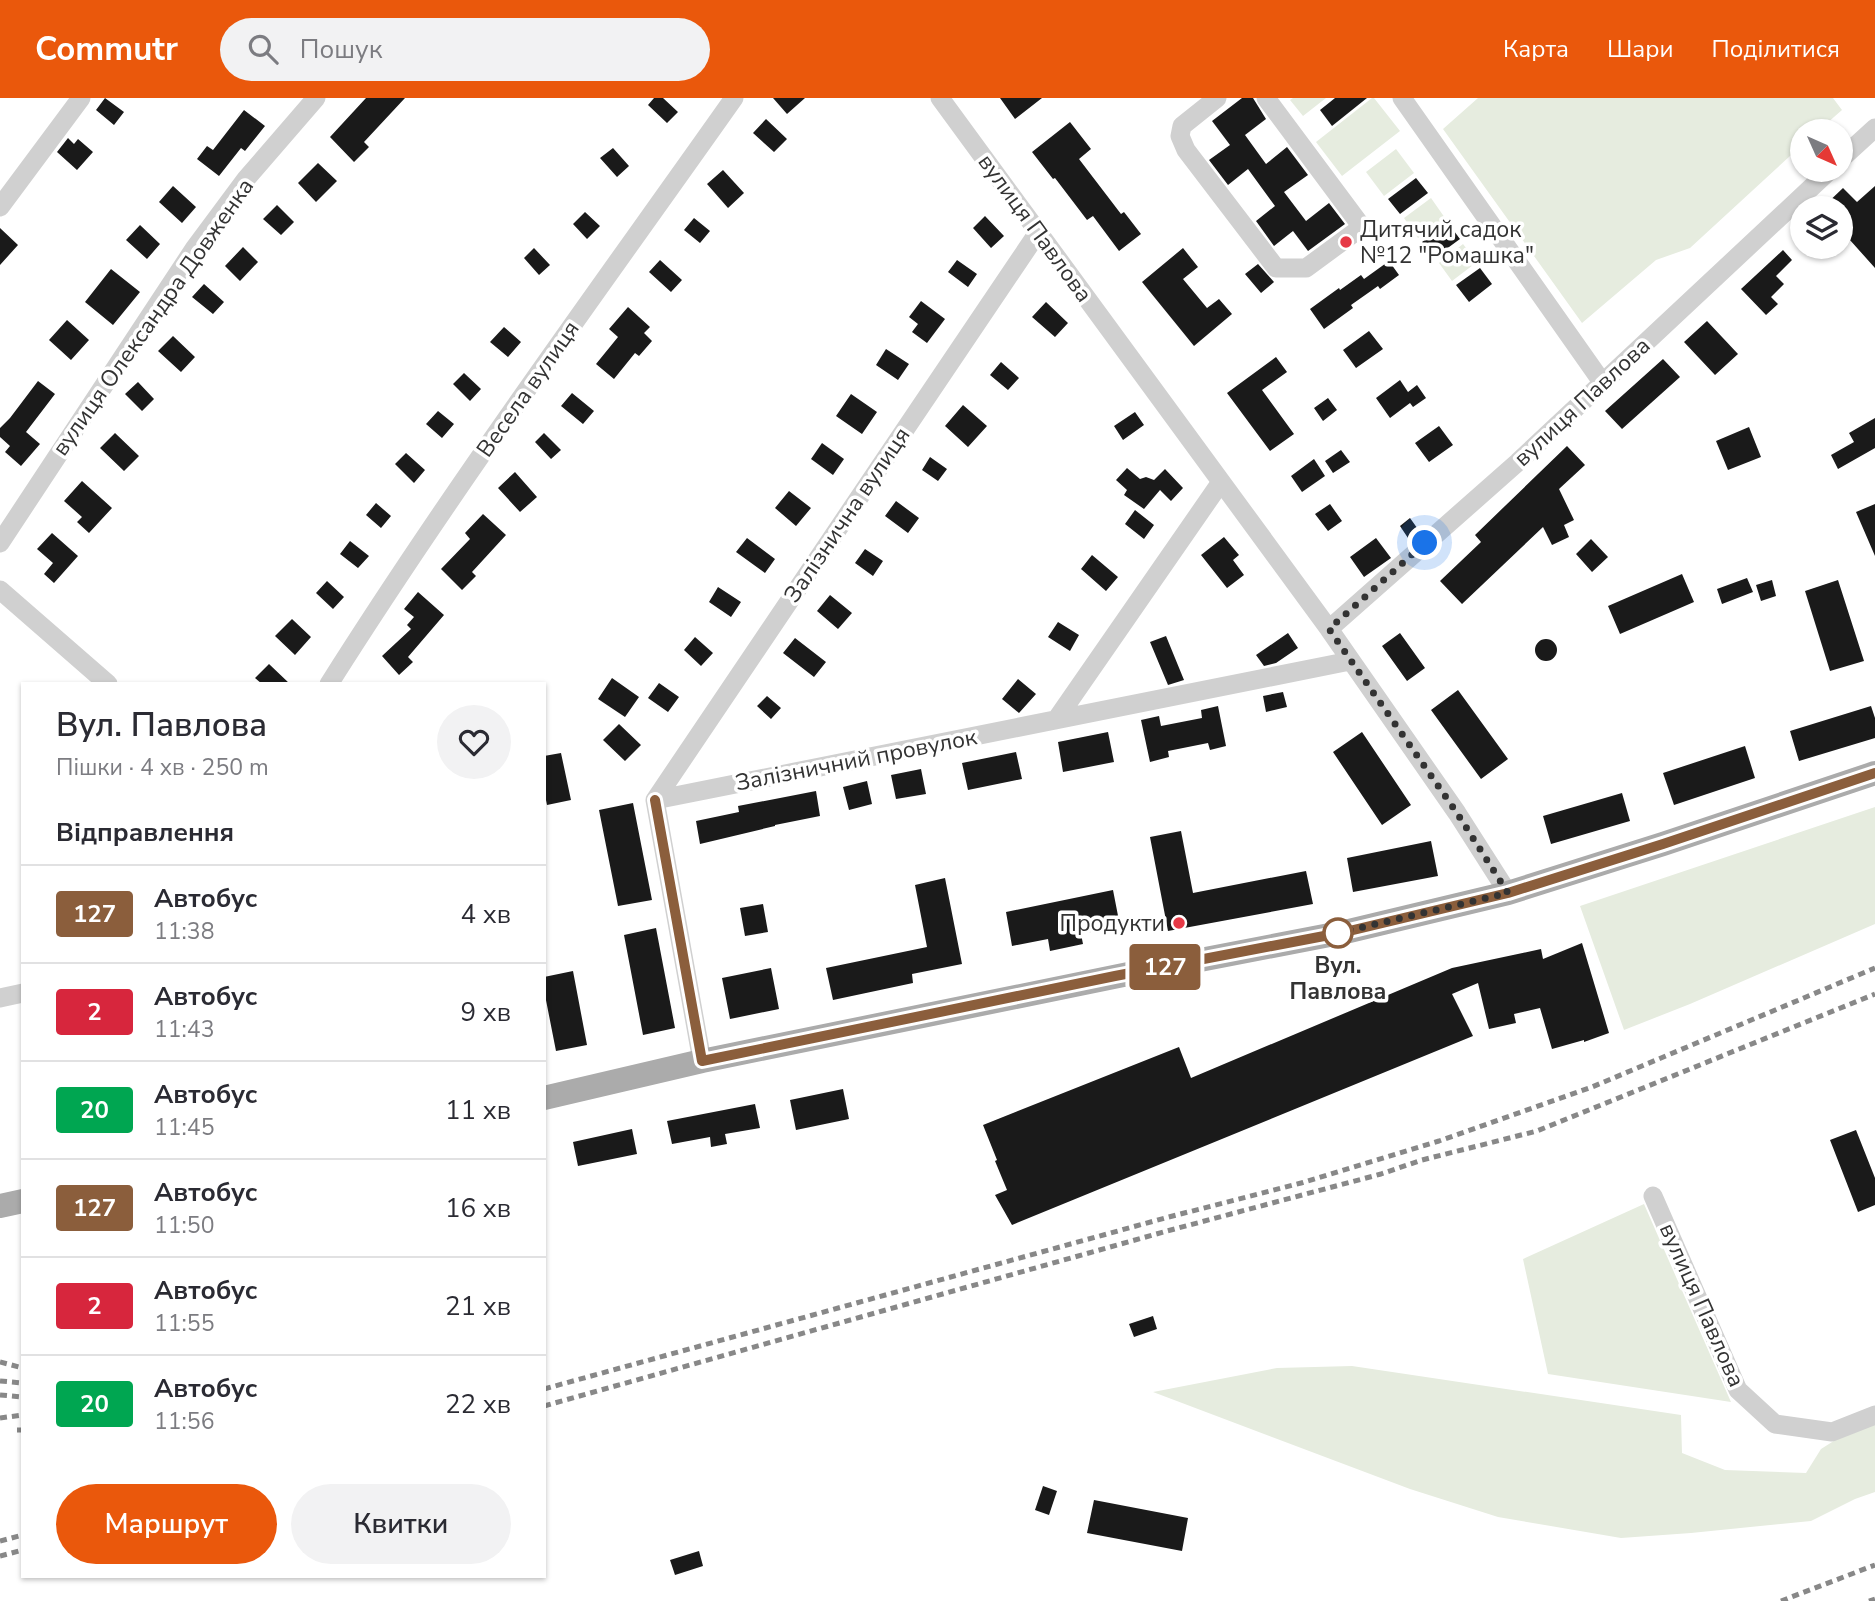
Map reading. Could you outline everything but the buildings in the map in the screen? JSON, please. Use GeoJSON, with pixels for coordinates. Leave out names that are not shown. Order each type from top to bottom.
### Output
{"type":"FeatureCollection","features":[{"type":"Feature","properties":{"kind":"main road"},"geometry":{"type":"LineString","coordinates":[[546,1098],[702,1061],[1345,932],[1508,893],[1875,773]]}},
{"type":"Feature","properties":{"kind":"main road"},"geometry":{"type":"LineString","coordinates":[[0,1206],[21,1201]]}},
{"type":"Feature","properties":{"kind":"street"},"geometry":{"type":"LineString","coordinates":[[0,207],[81,98]]}},
{"type":"Feature","properties":{"kind":"street","name":"вулиця Олександра Довженка"},"geometry":{"type":"LineString","coordinates":[[0,542],[194,249],[246,179],[316,98]]}},
{"type":"Feature","properties":{"kind":"street","name":"Весела вулиця"},"geometry":{"type":"LineString","coordinates":[[330,682],[385,595],[470,470],[734,98]]}},
{"type":"Feature","properties":{"kind":"street","name":"вулиця Павлова"},"geometry":{"type":"LineString","coordinates":[[940,98],[1329,629],[1457,813],[1508,893]]}},
{"type":"Feature","properties":{"kind":"street"},"geometry":{"type":"LineString","coordinates":[[1217,98],[1182,126],[1180,136],[1186,150],[1276,268],[1306,268],[1362,227],[1266,98]]}},
{"type":"Feature","properties":{"kind":"street"},"geometry":{"type":"LineString","coordinates":[[1402,98],[1602,382]]}},
{"type":"Feature","properties":{"kind":"street"},"geometry":{"type":"LineString","coordinates":[[1853,148],[1875,128]]}},
{"type":"Feature","properties":{"kind":"street","name":"вулиця Павлова"},"geometry":{"type":"LineString","coordinates":[[1329,629],[1518,461],[1817,182]]}},
{"type":"Feature","properties":{"kind":"street","name":"Залізнична вулиця"},"geometry":{"type":"LineString","coordinates":[[655,800],[1039,231]]}},
{"type":"Feature","properties":{"kind":"street"},"geometry":{"type":"LineString","coordinates":[[1056,720],[1221,482]]}},
{"type":"Feature","properties":{"kind":"street"},"geometry":{"type":"LineString","coordinates":[[0,590],[106,682]]}},
{"type":"Feature","properties":{"kind":"street","name":"Залізничний провулок"},"geometry":{"type":"LineString","coordinates":[[655,800],[1350,661]]}},
{"type":"Feature","properties":{"kind":"street"},"geometry":{"type":"LineString","coordinates":[[655,800],[702,1061]]}},
{"type":"Feature","properties":{"kind":"street"},"geometry":{"type":"LineString","coordinates":[[0,998],[21,993]]}},
{"type":"Feature","properties":{"kind":"street","name":"вулиця Павлова"},"geometry":{"type":"LineString","coordinates":[[1653,1196],[1738,1390],[1775,1424],[1832,1432],[1875,1416]]}},
{"type":"Feature","properties":{"kind":"shaded area"},"geometry":{"type":"Polygon","coordinates":[[[1326,98],[1303,116],[1290,100],[1326,98]]]}},
{"type":"Feature","properties":{"kind":"shaded area"},"geometry":{"type":"Polygon","coordinates":[[[1372,98],[1400,131],[1342,176],[1316,142],[1372,98]]]}},
{"type":"Feature","properties":{"kind":"shaded area"},"geometry":{"type":"Polygon","coordinates":[[[1478,98],[1833,98],[1842,110],[1832,119],[1790,119],[1790,156],[1690,248],[1656,260],[1582,323],[1443,129],[1478,98]]]}},
{"type":"Feature","properties":{"kind":"shaded area"},"geometry":{"type":"Polygon","coordinates":[[[1396,149],[1414,173],[1384,196],[1366,172],[1396,149]]]}},
{"type":"Feature","properties":{"kind":"shaded area"},"geometry":{"type":"Polygon","coordinates":[[[1431,198],[1445,218],[1418,238],[1404,218],[1431,198]]]}},
{"type":"Feature","properties":{"kind":"shaded area"},"geometry":{"type":"Polygon","coordinates":[[[1463,244],[1477,262],[1452,281],[1439,263],[1463,244]]]}},
{"type":"Feature","properties":{"kind":"shaded area"},"geometry":{"type":"Polygon","coordinates":[[[1875,807],[1875,924],[1624,1030],[1580,906],[1875,807]]]}},
{"type":"Feature","properties":{"kind":"shaded area"},"geometry":{"type":"Polygon","coordinates":[[[1644,1204],[1731,1402],[1548,1374],[1523,1259],[1644,1204]]]}},
{"type":"Feature","properties":{"kind":"shaded area"},"geometry":{"type":"Polygon","coordinates":[[[1352,1366],[1681,1415],[1682,1453],[1725,1470],[1806,1473],[1821,1449],[1848,1432],[1875,1423],[1875,1492],[1811,1521],[1621,1538],[1498,1517],[1410,1489],[1153,1392],[1277,1368],[1352,1366]]]}},
{"type":"Feature","properties":{"kind":"railway"},"geometry":{"type":"LineString","coordinates":[[546,1388],[1301,1183],[1439,1141],[1592,1087],[1875,968]]}},
{"type":"Feature","properties":{"kind":"railway"},"geometry":{"type":"LineString","coordinates":[[546,1405],[1167,1231],[1381,1174],[1422,1160],[1537,1131],[1875,994]]}},
{"type":"Feature","properties":{"kind":"railway"},"geometry":{"type":"LineString","coordinates":[[0,1362],[21,1367]]}},
{"type":"Feature","properties":{"kind":"railway"},"geometry":{"type":"LineString","coordinates":[[0,1381],[21,1383]]}},
{"type":"Feature","properties":{"kind":"railway"},"geometry":{"type":"LineString","coordinates":[[0,1395],[21,1397]]}},
{"type":"Feature","properties":{"kind":"railway"},"geometry":{"type":"LineString","coordinates":[[0,1418],[21,1415]]}},
{"type":"Feature","properties":{"kind":"railway"},"geometry":{"type":"LineString","coordinates":[[0,1541],[21,1536]]}},
{"type":"Feature","properties":{"kind":"railway"},"geometry":{"type":"LineString","coordinates":[[0,1556],[21,1551]]}},
{"type":"Feature","properties":{"kind":"railway"},"geometry":{"type":"LineString","coordinates":[[1781,1601],[1875,1565]]}},
{"type":"Feature","properties":{"kind":"railway"},"geometry":{"type":"LineString","coordinates":[[1869,1601],[1875,1599]]}},
{"type":"Feature","properties":{"kind":"bus line","name":"127"},"geometry":{"type":"LineString","coordinates":[[655,800],[702,1061],[1115,976],[1345,932],[1508,893],[1875,773]]}},
{"type":"Feature","properties":{"kind":"place","name":"Дитячий садок №12 \"Ромашка\""},"geometry":{"type":"Point","coordinates":[1346,242]}},
{"type":"Feature","properties":{"kind":"place","name":"Продукти"},"geometry":{"type":"Point","coordinates":[1179,923]}},
{"type":"Feature","properties":{"kind":"place","name":"Вул. Павлова"},"geometry":{"type":"Point","coordinates":[1338,933]}},
{"type":"Feature","properties":{"kind":"route"},"geometry":{"type":"LineString","coordinates":[[1338,933],[1508,893],[1457,813],[1329,629],[1425,543]]}}]}
